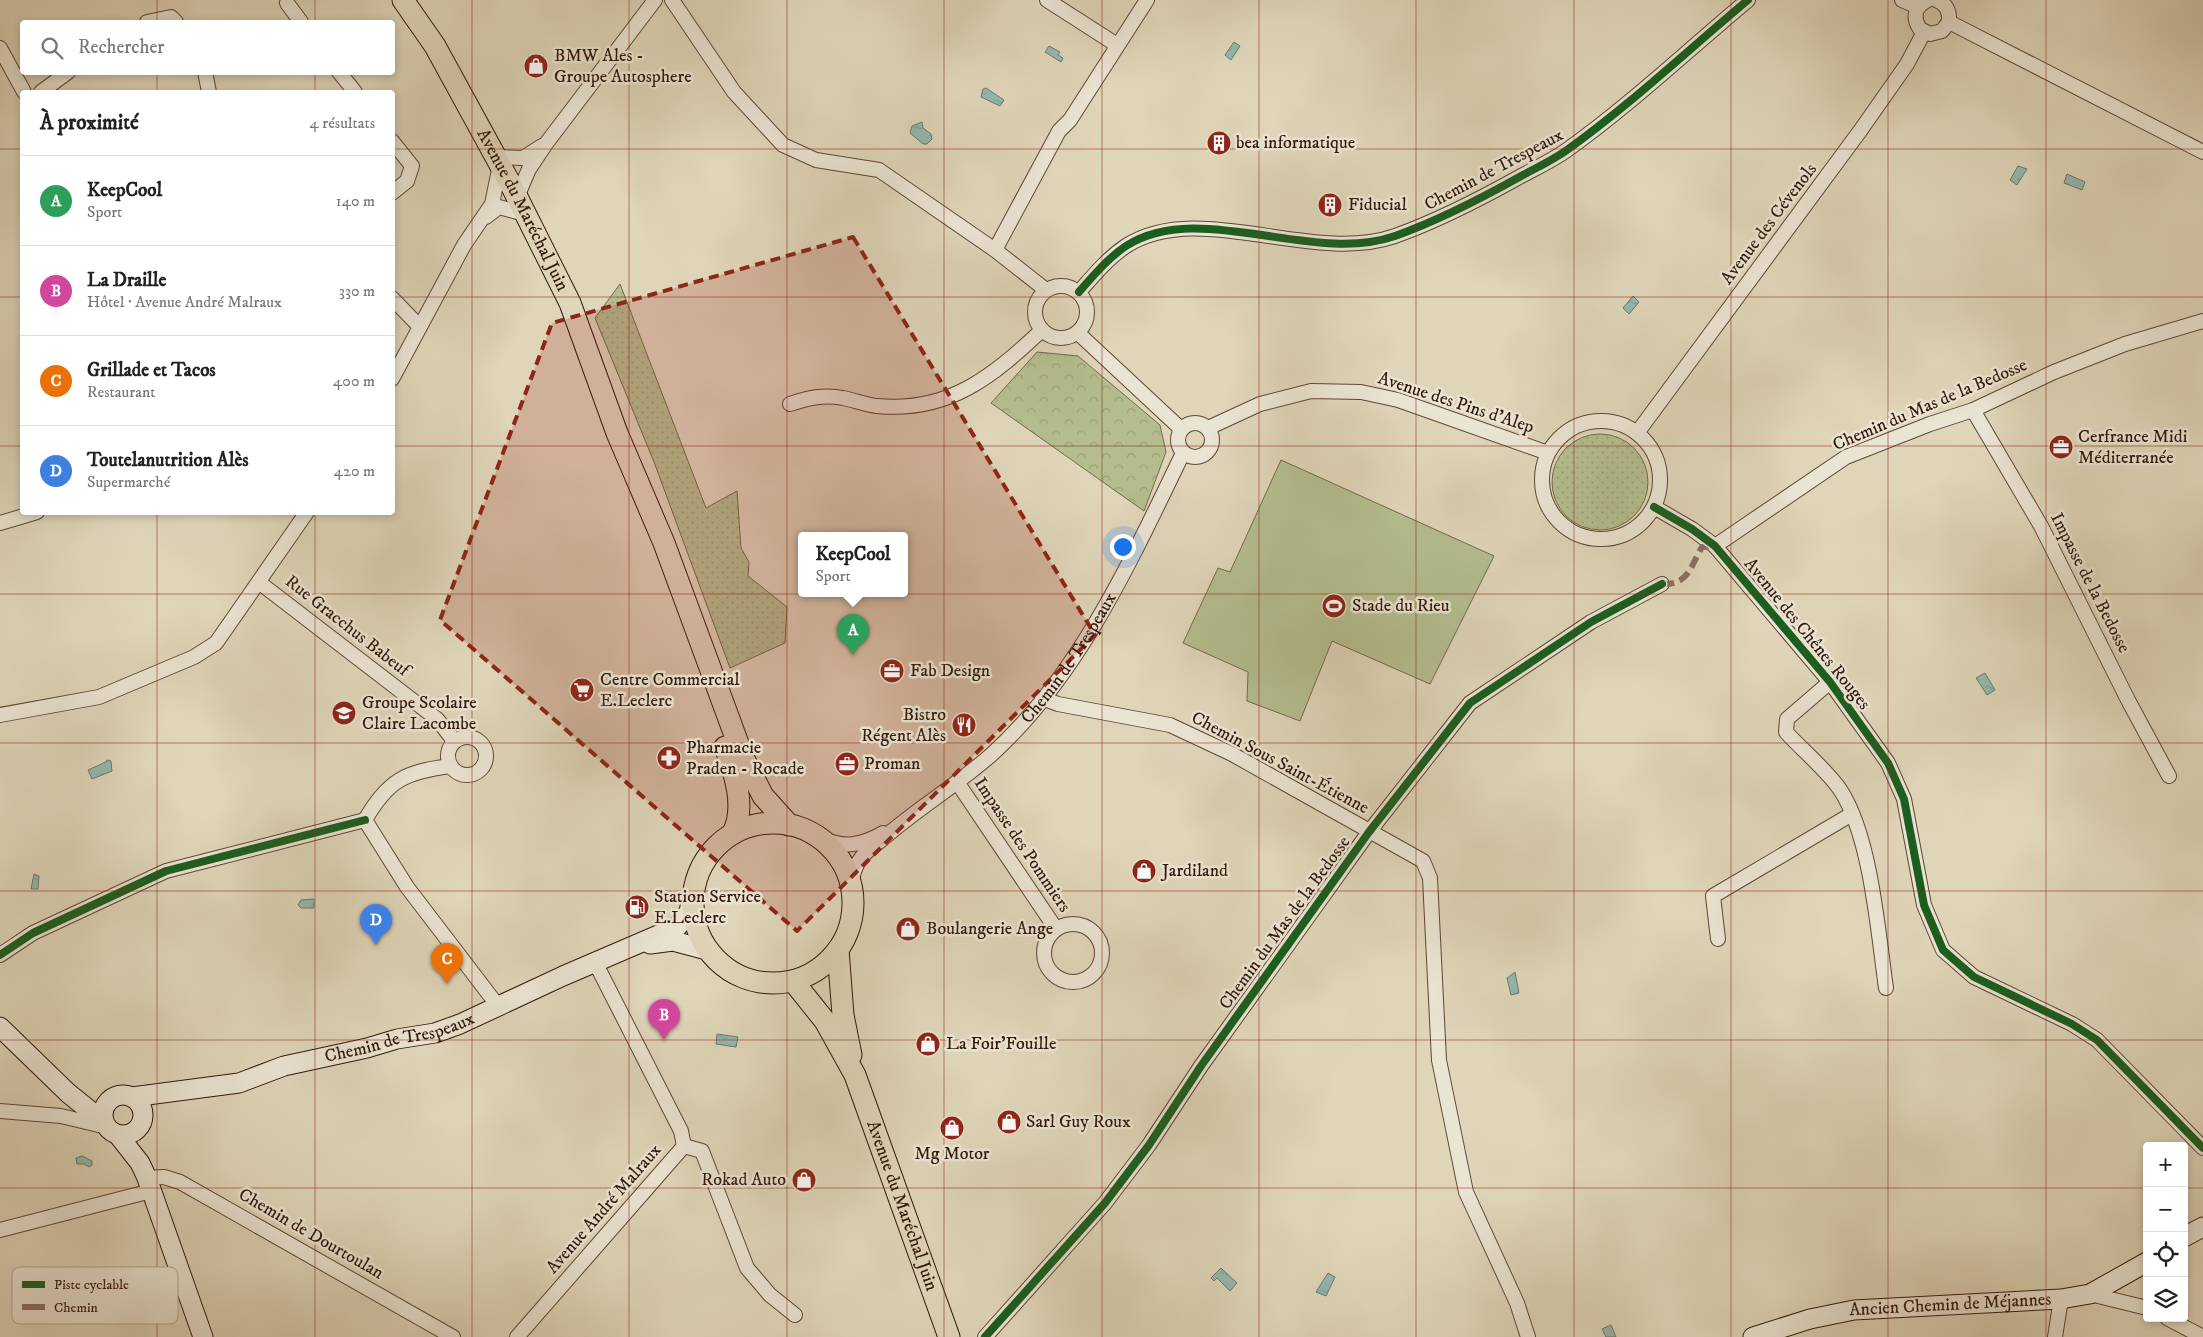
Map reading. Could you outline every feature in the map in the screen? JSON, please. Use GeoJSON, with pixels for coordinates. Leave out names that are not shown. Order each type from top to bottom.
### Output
{"type":"FeatureCollection","features":[{"type":"Feature","properties":{"kind":"main road","name":"Avenue du Maréchal Juin"},"geometry":{"type":"LineString","coordinates":[[403,0],[435,46],[498,160],[570,303],[617,433],[664,543],[743,757],[763,796],[789,825]]}},
{"type":"Feature","properties":{"kind":"main road","name":"Avenue du Maréchal Juin"},"geometry":{"type":"LineString","coordinates":[[617,433],[651,550],[735,778],[739,799],[738,825],[733,833]]}},
{"type":"Feature","properties":{"kind":"main road"},"geometry":{"type":"LineString","coordinates":[[770,823],[789,825],[818,837],[834,851],[841,862],[851,887],[853,909],[848,930],[838,950],[818,969],[793,981],[774,983],[754,982],[736,975],[720,965],[708,950],[698,932],[693,912],[693,891],[701,868],[714,848],[733,833],[751,826],[770,823]]}},
{"type":"Feature","properties":{"kind":"main road","name":"Avenue du Maréchal Juin"},"geometry":{"type":"LineString","coordinates":[[838,950],[843,1015],[855,1075],[949,1337]]}},
{"type":"Feature","properties":{"kind":"main road","name":"Avenue du Maréchal Juin"},"geometry":{"type":"LineString","coordinates":[[793,981],[825,1021],[855,1075]]}},
{"type":"Feature","properties":{"kind":"street"},"geometry":{"type":"LineString","coordinates":[[464,245],[483,220],[499,207],[521,205],[529,169],[545,145],[655,0]]}},
{"type":"Feature","properties":{"kind":"street"},"geometry":{"type":"LineString","coordinates":[[672,0],[734,92],[783,145],[816,160],[879,170],[995,250],[1046,290]]}},
{"type":"Feature","properties":{"kind":"street"},"geometry":{"type":"LineString","coordinates":[[1047,0],[1117,45]]}},
{"type":"Feature","properties":{"kind":"street"},"geometry":{"type":"LineString","coordinates":[[995,250],[1059,131],[1070,120],[1147,0]]}},
{"type":"Feature","properties":{"kind":"street","name":"Chemin de Trespeaux"},"geometry":{"type":"LineString","coordinates":[[1079,292],[1098,270],[1126,246],[1155,234],[1192,228],[1324,244],[1368,244],[1450,215],[1565,152],[1598,127],[1748,0]]}},
{"type":"Feature","properties":{"kind":"street"},"geometry":{"type":"LineString","coordinates":[[1902,0],[1923,3],[1915,18],[1920,29],[1930,34],[1942,31],[1949,22],[1950,16],[1943,2]]}},
{"type":"Feature","properties":{"kind":"street"},"geometry":{"type":"LineString","coordinates":[[287,3],[300,20]]}},
{"type":"Feature","properties":{"kind":"street"},"geometry":{"type":"LineString","coordinates":[[157,20],[171,17],[174,20]]}},
{"type":"Feature","properties":{"kind":"street"},"geometry":{"type":"LineString","coordinates":[[1949,22],[2039,66],[2203,152]]}},
{"type":"Feature","properties":{"kind":"street","name":"Avenue des Cévenols"},"geometry":{"type":"LineString","coordinates":[[1637,433],[1860,131],[1907,64],[1924,32]]}},
{"type":"Feature","properties":{"kind":"street"},"geometry":{"type":"LineString","coordinates":[[0,48],[23,90]]}},
{"type":"Feature","properties":{"kind":"street"},"geometry":{"type":"LineString","coordinates":[[44,90],[64,75]]}},
{"type":"Feature","properties":{"kind":"street"},"geometry":{"type":"LineString","coordinates":[[206,75],[209,90]]}},
{"type":"Feature","properties":{"kind":"street"},"geometry":{"type":"LineString","coordinates":[[341,75],[352,90]]}},
{"type":"Feature","properties":{"kind":"street"},"geometry":{"type":"LineString","coordinates":[[395,145],[412,166],[407,180],[395,190]]}},
{"type":"Feature","properties":{"kind":"street"},"geometry":{"type":"LineString","coordinates":[[395,373],[464,245],[492,204],[498,160],[523,158],[545,145]]}},
{"type":"Feature","properties":{"kind":"street"},"geometry":{"type":"LineString","coordinates":[[1063,285],[1079,292],[1088,308],[1084,326],[1078,333],[1071,337],[1056,338],[1042,330],[1037,323],[1036,305],[1046,290],[1063,285]]}},
{"type":"Feature","properties":{"kind":"street"},"geometry":{"type":"LineString","coordinates":[[395,301],[419,326]]}},
{"type":"Feature","properties":{"kind":"street","name":"Chemin du Mas de la Bedosse"},"geometry":{"type":"LineString","coordinates":[[1715,546],[1846,457],[1930,424],[1974,410],[2054,372],[2125,344],[2203,321]]}},
{"type":"Feature","properties":{"kind":"street"},"geometry":{"type":"LineString","coordinates":[[790,404],[820,396],[843,398],[876,406],[922,404],[944,399],[969,389],[1014,356],[1042,330]]}},
{"type":"Feature","properties":{"kind":"street"},"geometry":{"type":"LineString","coordinates":[[1078,333],[1181,429]]}},
{"type":"Feature","properties":{"kind":"street","name":"Avenue des Pins d'Alep"},"geometry":{"type":"LineString","coordinates":[[1208,428],[1260,404],[1302,393],[1311,391],[1361,392],[1398,400],[1548,453]]}},
{"type":"Feature","properties":{"kind":"street","name":"Impasse de la Bedosse"},"geometry":{"type":"LineString","coordinates":[[1974,410],[2041,526],[2169,776]]}},
{"type":"Feature","properties":{"kind":"street"},"geometry":{"type":"LineString","coordinates":[[1595,421],[1610,422],[1624,426],[1637,433],[1651,448],[1659,467],[1660,487],[1654,507],[1643,522],[1628,533],[1610,539],[1592,539],[1574,534],[1558,523],[1548,508],[1542,490],[1542,471],[1548,453],[1556,441],[1567,431],[1595,421]]}},
{"type":"Feature","properties":{"kind":"street"},"geometry":{"type":"LineString","coordinates":[[1194,422],[1208,428],[1212,439],[1209,450],[1200,457],[1183,453],[1178,439],[1181,429],[1194,422]]}},
{"type":"Feature","properties":{"kind":"street","name":"Chemin de Trespeaux"},"geometry":{"type":"LineString","coordinates":[[851,887],[853,873],[860,859],[903,822],[992,754],[1042,698],[1072,659],[1094,625],[1141,539],[1183,453]]}},
{"type":"Feature","properties":{"kind":"street","name":"Avenue des Chênes Rouges"},"geometry":{"type":"LineString","coordinates":[[1654,507],[1692,529],[1715,546],[1830,682],[1888,764],[1904,799],[1924,905],[1943,950],[1974,977],[2072,1024],[2097,1040],[2203,1148]]}},
{"type":"Feature","properties":{"kind":"street"},"geometry":{"type":"LineString","coordinates":[[0,523],[21,519],[30,515]]}},
{"type":"Feature","properties":{"kind":"street"},"geometry":{"type":"LineString","coordinates":[[0,715],[99,697],[194,657],[216,643],[260,583],[305,515]]}},
{"type":"Feature","properties":{"kind":"street","name":"Rue Gracchus Babeuf"},"geometry":{"type":"LineString","coordinates":[[260,583],[437,719],[454,741]]}},
{"type":"Feature","properties":{"kind":"street","name":"Chemin du Mas de la Bedosse"},"geometry":{"type":"LineString","coordinates":[[984,1337],[1105,1203],[1148,1145],[1201,1066],[1370,832],[1470,703],[1591,622],[1662,584]]}},
{"type":"Feature","properties":{"kind":"street"},"geometry":{"type":"LineString","coordinates":[[1830,682],[1787,719],[1786,732],[1840,791],[1852,814],[1869,871],[1886,988]]}},
{"type":"Feature","properties":{"kind":"street","name":"Chemin Sous Saint-Étienne"},"geometry":{"type":"LineString","coordinates":[[1042,698],[1058,704],[1170,725],[1232,754],[1423,861],[1430,878],[1439,1060],[1466,1192],[1517,1303],[1528,1337]]}},
{"type":"Feature","properties":{"kind":"street"},"geometry":{"type":"LineString","coordinates":[[467,736],[476,739],[483,745],[486,754],[485,763],[480,770],[473,774],[464,775],[456,772],[450,766],[447,751],[454,741],[467,736]]}},
{"type":"Feature","properties":{"kind":"street"},"geometry":{"type":"LineString","coordinates":[[0,955],[33,933],[166,871],[365,820],[378,797],[395,783],[418,771],[450,766]]}},
{"type":"Feature","properties":{"kind":"street","name":"Impasse des Pommiers"},"geometry":{"type":"LineString","coordinates":[[957,782],[1056,929]]}},
{"type":"Feature","properties":{"kind":"street"},"geometry":{"type":"LineString","coordinates":[[1718,940],[1713,896],[1852,814]]}},
{"type":"Feature","properties":{"kind":"street"},"geometry":{"type":"LineString","coordinates":[[365,820],[406,887],[498,1006]]}},
{"type":"Feature","properties":{"kind":"street","name":"Chemin de Trespeaux"},"geometry":{"type":"LineString","coordinates":[[818,837],[836,845],[855,844],[874,838],[903,822]]}},
{"type":"Feature","properties":{"kind":"street","name":"Chemin de Trespeaux"},"geometry":{"type":"LineString","coordinates":[[132,1097],[239,1082],[284,1066],[368,1048],[397,1039],[435,1033],[677,927],[689,912],[693,891]]}},
{"type":"Feature","properties":{"kind":"street","name":"Impasse des Pommiers"},"geometry":{"type":"LineString","coordinates":[[1064,925],[1084,925],[1098,937],[1102,946],[1100,964],[1088,978],[1066,982],[1054,975],[1049,969],[1044,955],[1045,945],[1056,929],[1064,925]]}},
{"type":"Feature","properties":{"kind":"street","name":"Chemin de Trespeaux"},"geometry":{"type":"LineString","coordinates":[[624,950],[673,942],[708,950]]}},
{"type":"Feature","properties":{"kind":"street","name":"Avenue André Malraux"},"geometry":{"type":"LineString","coordinates":[[516,1337],[684,1146],[681,1131],[595,962]]}},
{"type":"Feature","properties":{"kind":"street"},"geometry":{"type":"LineString","coordinates":[[0,1026],[78,1102],[108,1123],[131,1134],[137,1131],[144,1119],[144,1112],[138,1100],[119,1095],[113,1098],[108,1123]]}},
{"type":"Feature","properties":{"kind":"street"},"geometry":{"type":"LineString","coordinates":[[144,1112],[164,1092]]}},
{"type":"Feature","properties":{"kind":"street"},"geometry":{"type":"LineString","coordinates":[[61,1116],[78,1102]]}},
{"type":"Feature","properties":{"kind":"street"},"geometry":{"type":"LineString","coordinates":[[0,1111],[61,1116],[108,1123],[146,1177]]}},
{"type":"Feature","properties":{"kind":"street"},"geometry":{"type":"LineString","coordinates":[[137,1131],[146,1177],[203,1337]]}},
{"type":"Feature","properties":{"kind":"street"},"geometry":{"type":"LineString","coordinates":[[684,1146],[702,1151],[746,1268],[770,1294],[795,1315]]}},
{"type":"Feature","properties":{"kind":"street","name":"Chemin de Dourtoulan"},"geometry":{"type":"LineString","coordinates":[[0,1230],[146,1177],[164,1177],[180,1182],[453,1337]]}},
{"type":"Feature","properties":{"kind":"street"},"geometry":{"type":"LineString","coordinates":[[2188,1235],[2203,1227]]}},
{"type":"Feature","properties":{"kind":"street","name":"Ancien Chemin de Méjannes"},"geometry":{"type":"LineString","coordinates":[[1753,1337],[1810,1319],[1854,1310],[2061,1299],[2090,1294],[2143,1264]]}},
{"type":"Feature","properties":{"kind":"street","name":"Ancien Chemin de Méjannes"},"geometry":{"type":"LineString","coordinates":[[2090,1294],[2143,1307]]}},
{"type":"Feature","properties":{"kind":"street"},"geometry":{"type":"LineString","coordinates":[[2055,1337],[2061,1299]]}},
{"type":"Feature","properties":{"kind":"street"},"geometry":{"type":"LineString","coordinates":[[2175,1322],[2203,1337]]}},
{"type":"Feature","properties":{"kind":"highlighted area"},"geometry":{"type":"Polygon","coordinates":[[[853,237],[1095,635],[797,931],[440,620],[552,323],[853,237]]]}},
{"type":"Feature","properties":{"kind":"green space"},"geometry":{"type":"Polygon","coordinates":[[[620,284],[706,508],[737,491],[741,548],[749,562],[748,576],[787,607],[785,643],[730,668],[654,462],[595,318],[620,284]]]}},
{"type":"Feature","properties":{"kind":"green space"},"geometry":{"type":"Polygon","coordinates":[[[1037,352],[1078,356],[1160,425],[1166,452],[1144,511],[991,403],[1037,352]]]}},
{"type":"Feature","properties":{"kind":"green space"},"geometry":{"type":"Polygon","coordinates":[[[1600,434],[1618,437],[1634,448],[1645,464],[1648,482],[1645,500],[1634,516],[1618,527],[1600,530],[1582,527],[1566,516],[1555,500],[1552,482],[1555,464],[1566,448],[1582,437],[1600,434]]]}},
{"type":"Feature","properties":{"kind":"green space","name":"Stade du Rieu"},"geometry":{"type":"Polygon","coordinates":[[[1281,460],[1494,556],[1430,684],[1332,641],[1300,721],[1247,701],[1248,672],[1183,643],[1218,568],[1230,572],[1281,460]]]}},
{"type":"Feature","properties":{"kind":"water"},"geometry":{"type":"Polygon","coordinates":[[[1234,42],[1240,46],[1231,60],[1225,55],[1234,42]]]}},
{"type":"Feature","properties":{"kind":"water"},"geometry":{"type":"Polygon","coordinates":[[[1049,46],[1060,52],[1058,55],[1063,58],[1061,62],[1045,52],[1049,46]]]}},
{"type":"Feature","properties":{"kind":"water"},"geometry":{"type":"Polygon","coordinates":[[[986,88],[1004,100],[1000,106],[981,97],[983,89],[986,88]]]}},
{"type":"Feature","properties":{"kind":"water"},"geometry":{"type":"Polygon","coordinates":[[[922,122],[923,128],[931,134],[932,139],[927,144],[923,144],[910,133],[912,126],[922,122]]]}},
{"type":"Feature","properties":{"kind":"water"},"geometry":{"type":"Polygon","coordinates":[[[2018,166],[2027,169],[2017,185],[2010,180],[2018,166]]]}},
{"type":"Feature","properties":{"kind":"water"},"geometry":{"type":"Polygon","coordinates":[[[2067,174],[2085,182],[2082,190],[2064,183],[2067,174]]]}},
{"type":"Feature","properties":{"kind":"water"},"geometry":{"type":"Polygon","coordinates":[[[1633,296],[1639,302],[1629,314],[1623,308],[1633,296]]]}},
{"type":"Feature","properties":{"kind":"water"},"geometry":{"type":"Polygon","coordinates":[[[1985,673],[1995,690],[1987,695],[1976,678],[1985,673]]]}},
{"type":"Feature","properties":{"kind":"water"},"geometry":{"type":"Polygon","coordinates":[[[107,760],[111,761],[112,771],[92,779],[88,770],[107,760]]]}},
{"type":"Feature","properties":{"kind":"water"},"geometry":{"type":"Polygon","coordinates":[[[34,874],[39,876],[38,889],[31,889],[34,874]]]}},
{"type":"Feature","properties":{"kind":"water"},"geometry":{"type":"Polygon","coordinates":[[[314,899],[314,908],[301,908],[298,905],[301,900],[314,899]]]}},
{"type":"Feature","properties":{"kind":"water"},"geometry":{"type":"Polygon","coordinates":[[[1515,972],[1519,993],[1511,995],[1507,978],[1515,972]]]}},
{"type":"Feature","properties":{"kind":"water"},"geometry":{"type":"Polygon","coordinates":[[[717,1034],[738,1037],[736,1047],[716,1044],[717,1034]]]}},
{"type":"Feature","properties":{"kind":"water"},"geometry":{"type":"Polygon","coordinates":[[[82,1156],[92,1161],[92,1165],[89,1167],[84,1164],[77,1164],[76,1158],[82,1156]]]}},
{"type":"Feature","properties":{"kind":"water"},"geometry":{"type":"Polygon","coordinates":[[[1221,1268],[1237,1283],[1230,1291],[1217,1278],[1214,1281],[1211,1278],[1221,1268]]]}},
{"type":"Feature","properties":{"kind":"water"},"geometry":{"type":"Polygon","coordinates":[[[1328,1273],[1335,1277],[1326,1296],[1316,1292],[1328,1273]]]}},
{"type":"Feature","properties":{"kind":"water"},"geometry":{"type":"Polygon","coordinates":[[[1611,1325],[1616,1337],[1606,1337],[1602,1329],[1611,1325]]]}},
{"type":"Feature","properties":{"kind":"marked path"},"geometry":{"type":"LineString","coordinates":[[1662,584],[1671,584],[1683,578],[1688,573],[1702,547],[1715,546]]}},
{"type":"Feature","properties":{"kind":"cycle path"},"geometry":{"type":"LineString","coordinates":[[1079,292],[1119,251],[1155,233],[1187,229],[1221,230],[1293,240],[1363,243],[1395,236],[1428,223],[1492,192],[1567,150],[1636,96],[1748,0]]}},
{"type":"Feature","properties":{"kind":"cycle path"},"geometry":{"type":"LineString","coordinates":[[1654,507],[1692,529],[1715,546],[1830,682],[1888,763],[1904,799],[1924,905],[1943,950],[1974,977],[2072,1024],[2097,1040],[2203,1148]]}},
{"type":"Feature","properties":{"kind":"cycle path"},"geometry":{"type":"LineString","coordinates":[[985,1337],[1105,1203],[1149,1145],[1201,1066],[1369,832],[1470,703],[1591,622],[1662,584]]}},
{"type":"Feature","properties":{"kind":"cycle path"},"geometry":{"type":"LineString","coordinates":[[0,955],[33,933],[166,871],[365,820]]}},
{"type":"Feature","properties":{"kind":"place","name":"BMW Ales - Groupe Autosphere"},"geometry":{"type":"Point","coordinates":[536,66]}},
{"type":"Feature","properties":{"kind":"place","name":"bea informatique"},"geometry":{"type":"Point","coordinates":[1219,143]}},
{"type":"Feature","properties":{"kind":"place","name":"Fiducial"},"geometry":{"type":"Point","coordinates":[1330,205]}},
{"type":"Feature","properties":{"kind":"place","name":"Cerfrance Midi Méditerranée"},"geometry":{"type":"Point","coordinates":[2061,447]}},
{"type":"Feature","properties":{"kind":"place","name":"Stade du Rieu"},"geometry":{"type":"Point","coordinates":[1334,606]}},
{"type":"Feature","properties":{"kind":"place","name":"KeepCool"},"geometry":{"type":"Point","coordinates":[853,655]}},
{"type":"Feature","properties":{"kind":"place","name":"Fab Design"},"geometry":{"type":"Point","coordinates":[892,671]}},
{"type":"Feature","properties":{"kind":"place","name":"Centre Commercial E.Leclerc"},"geometry":{"type":"Point","coordinates":[582,690]}},
{"type":"Feature","properties":{"kind":"place","name":"Groupe Scolaire Claire Lacombe"},"geometry":{"type":"Point","coordinates":[344,713]}},
{"type":"Feature","properties":{"kind":"place","name":"Bistro Régent Alès"},"geometry":{"type":"Point","coordinates":[964,725]}},
{"type":"Feature","properties":{"kind":"place","name":"Pharmacie Praden - Rocade"},"geometry":{"type":"Point","coordinates":[669,758]}},
{"type":"Feature","properties":{"kind":"place","name":"Proman"},"geometry":{"type":"Point","coordinates":[847,764]}},
{"type":"Feature","properties":{"kind":"place","name":"Jardiland"},"geometry":{"type":"Point","coordinates":[1144,871]}},
{"type":"Feature","properties":{"kind":"place","name":"Station Service E.Leclerc"},"geometry":{"type":"Point","coordinates":[637,907]}},
{"type":"Feature","properties":{"kind":"place","name":"Boulangerie Ange"},"geometry":{"type":"Point","coordinates":[908,929]}},
{"type":"Feature","properties":{"kind":"place","name":"Toutelanutrition Alès"},"geometry":{"type":"Point","coordinates":[376,945]}},
{"type":"Feature","properties":{"kind":"place","name":"Grillade et Tacos"},"geometry":{"type":"Point","coordinates":[447,984]}},
{"type":"Feature","properties":{"kind":"place","name":"La Draille"},"geometry":{"type":"Point","coordinates":[664,1040]}},
{"type":"Feature","properties":{"kind":"place","name":"La Foir'Fouille"},"geometry":{"type":"Point","coordinates":[928,1044]}},
{"type":"Feature","properties":{"kind":"place","name":"Sarl Guy Roux"},"geometry":{"type":"Point","coordinates":[1009,1122]}},
{"type":"Feature","properties":{"kind":"place","name":"Mg Motor"},"geometry":{"type":"Point","coordinates":[952,1128]}},
{"type":"Feature","properties":{"kind":"place","name":"Rokad Auto"},"geometry":{"type":"Point","coordinates":[804,1180]}}]}
